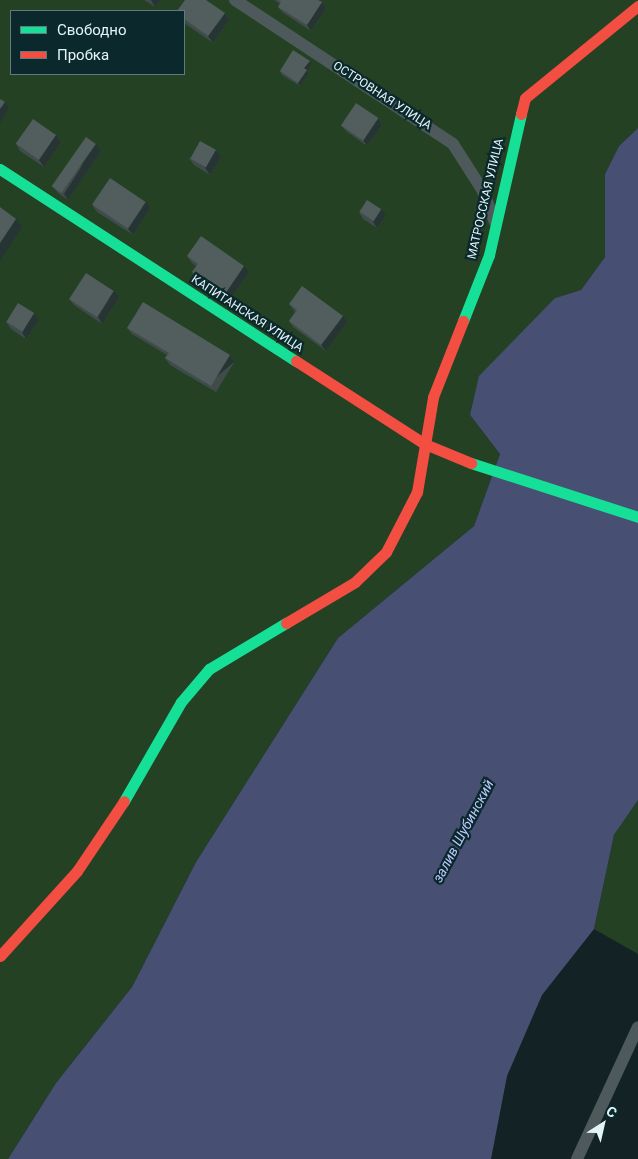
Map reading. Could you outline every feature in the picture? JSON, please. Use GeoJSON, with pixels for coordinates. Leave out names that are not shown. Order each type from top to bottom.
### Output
{"type":"FeatureCollection","features":[{"type":"Feature","properties":{"kind":"street","name":"ОСТРОВНАЯ УЛИЦА"},"geometry":{"type":"LineString","coordinates":[[235,0],[453,144],[483,191],[494,222]]}},
{"type":"Feature","properties":{"kind":"street","name":"МАТРОССКАЯ УЛИЦА"},"geometry":{"type":"LineString","coordinates":[[0,956],[77,871],[117,813],[181,702],[209,669],[355,582],[386,552],[417,492],[433,396],[470,307],[489,255],[494,222],[525,98],[638,6]]}},
{"type":"Feature","properties":{"kind":"street","name":"КАПИТАНСКАЯ УЛИЦА"},"geometry":{"type":"LineString","coordinates":[[0,169],[425,444],[487,469],[638,517]]}},
{"type":"Feature","properties":{"kind":"street"},"geometry":{"type":"LineString","coordinates":[[577,1159],[638,1026]]}},
{"type":"Feature","properties":{"kind":"green space"},"geometry":{"type":"Polygon","coordinates":[[[0,0],[638,0],[638,128],[619,146],[605,174],[605,257],[581,290],[555,298],[470,415],[500,454],[474,526],[338,638],[196,862],[132,987],[56,1083],[8,1159],[0,1159],[0,0]]]}},
{"type":"Feature","properties":{"kind":"green space"},"geometry":{"type":"Polygon","coordinates":[[[638,800],[638,954],[594,929],[614,835],[638,800]]]}},
{"type":"Feature","properties":{"kind":"water","name":"залив Шубинский"},"geometry":{"type":"Polygon","coordinates":[[[638,128],[638,800],[614,835],[594,929],[542,995],[507,1076],[491,1159],[8,1159],[56,1083],[132,987],[196,862],[338,638],[474,526],[500,454],[470,415],[479,376],[555,298],[581,290],[605,257],[605,174],[619,146],[638,128]]]}},
{"type":"Feature","properties":{"kind":"building"},"geometry":{"type":"Polygon","coordinates":[[[185,0],[206,0],[225,13],[208,36],[185,20],[185,10],[178,10],[185,0]]]}},
{"type":"Feature","properties":{"kind":"building"},"geometry":{"type":"Polygon","coordinates":[[[278,0],[318,0],[322,2],[307,25],[278,7],[281,2],[278,0]]]}},
{"type":"Feature","properties":{"kind":"building"},"geometry":{"type":"Polygon","coordinates":[[[293,50],[310,61],[304,68],[307,70],[298,83],[280,71],[293,50]]]}},
{"type":"Feature","properties":{"kind":"building"},"geometry":{"type":"Polygon","coordinates":[[[0,99],[5,102],[0,109],[0,99]]]}},
{"type":"Feature","properties":{"kind":"building"},"geometry":{"type":"Polygon","coordinates":[[[356,103],[378,118],[363,140],[341,125],[356,103]]]}},
{"type":"Feature","properties":{"kind":"building"},"geometry":{"type":"Polygon","coordinates":[[[33,119],[56,135],[39,160],[16,144],[33,119]]]}},
{"type":"Feature","properties":{"kind":"building"},"geometry":{"type":"Polygon","coordinates":[[[86,137],[96,144],[61,193],[52,186],[86,137]]]}},
{"type":"Feature","properties":{"kind":"building"},"geometry":{"type":"Polygon","coordinates":[[[200,141],[216,150],[206,167],[190,158],[200,141]]]}},
{"type":"Feature","properties":{"kind":"building"},"geometry":{"type":"Polygon","coordinates":[[[110,178],[146,202],[128,229],[92,205],[110,178]]]}},
{"type":"Feature","properties":{"kind":"building"},"geometry":{"type":"Polygon","coordinates":[[[367,200],[381,209],[374,221],[359,212],[367,200]]]}},
{"type":"Feature","properties":{"kind":"building"},"geometry":{"type":"Polygon","coordinates":[[[0,207],[16,219],[0,243],[0,207]]]}},
{"type":"Feature","properties":{"kind":"building"},"geometry":{"type":"Polygon","coordinates":[[[201,236],[244,266],[225,294],[192,272],[198,264],[187,256],[201,236]]]}},
{"type":"Feature","properties":{"kind":"building"},"geometry":{"type":"Polygon","coordinates":[[[86,273],[114,291],[97,317],[69,299],[86,273]]]}},
{"type":"Feature","properties":{"kind":"building"},"geometry":{"type":"Polygon","coordinates":[[[302,286],[343,316],[321,345],[289,321],[297,310],[289,304],[302,286]]]}},
{"type":"Feature","properties":{"kind":"building"},"geometry":{"type":"Polygon","coordinates":[[[143,302],[230,355],[211,386],[165,358],[169,353],[127,328],[143,302]]]}},
{"type":"Feature","properties":{"kind":"building"},"geometry":{"type":"Polygon","coordinates":[[[18,303],[34,313],[22,332],[6,322],[18,303]]]}},
{"type":"Feature","properties":{"kind":"traffic: fast"},"geometry":{"type":"LineString","coordinates":[[463,321],[489,255],[521,114]]}},
{"type":"Feature","properties":{"kind":"traffic: fast"},"geometry":{"type":"LineString","coordinates":[[0,169],[296,361]]}},
{"type":"Feature","properties":{"kind":"traffic: fast"},"geometry":{"type":"LineString","coordinates":[[471,463],[638,517]]}},
{"type":"Feature","properties":{"kind":"traffic: fast"},"geometry":{"type":"LineString","coordinates":[[124,801],[181,702],[209,669],[286,623]]}},
{"type":"Feature","properties":{"kind":"traffic: jam"},"geometry":{"type":"LineString","coordinates":[[521,114],[525,98],[638,6]]}},
{"type":"Feature","properties":{"kind":"traffic: jam"},"geometry":{"type":"LineString","coordinates":[[286,623],[355,582],[386,552],[417,492],[433,397],[463,321]]}},
{"type":"Feature","properties":{"kind":"traffic: jam"},"geometry":{"type":"LineString","coordinates":[[296,361],[425,444],[471,463]]}},
{"type":"Feature","properties":{"kind":"traffic: jam"},"geometry":{"type":"LineString","coordinates":[[0,956],[77,871],[124,801]]}}]}
